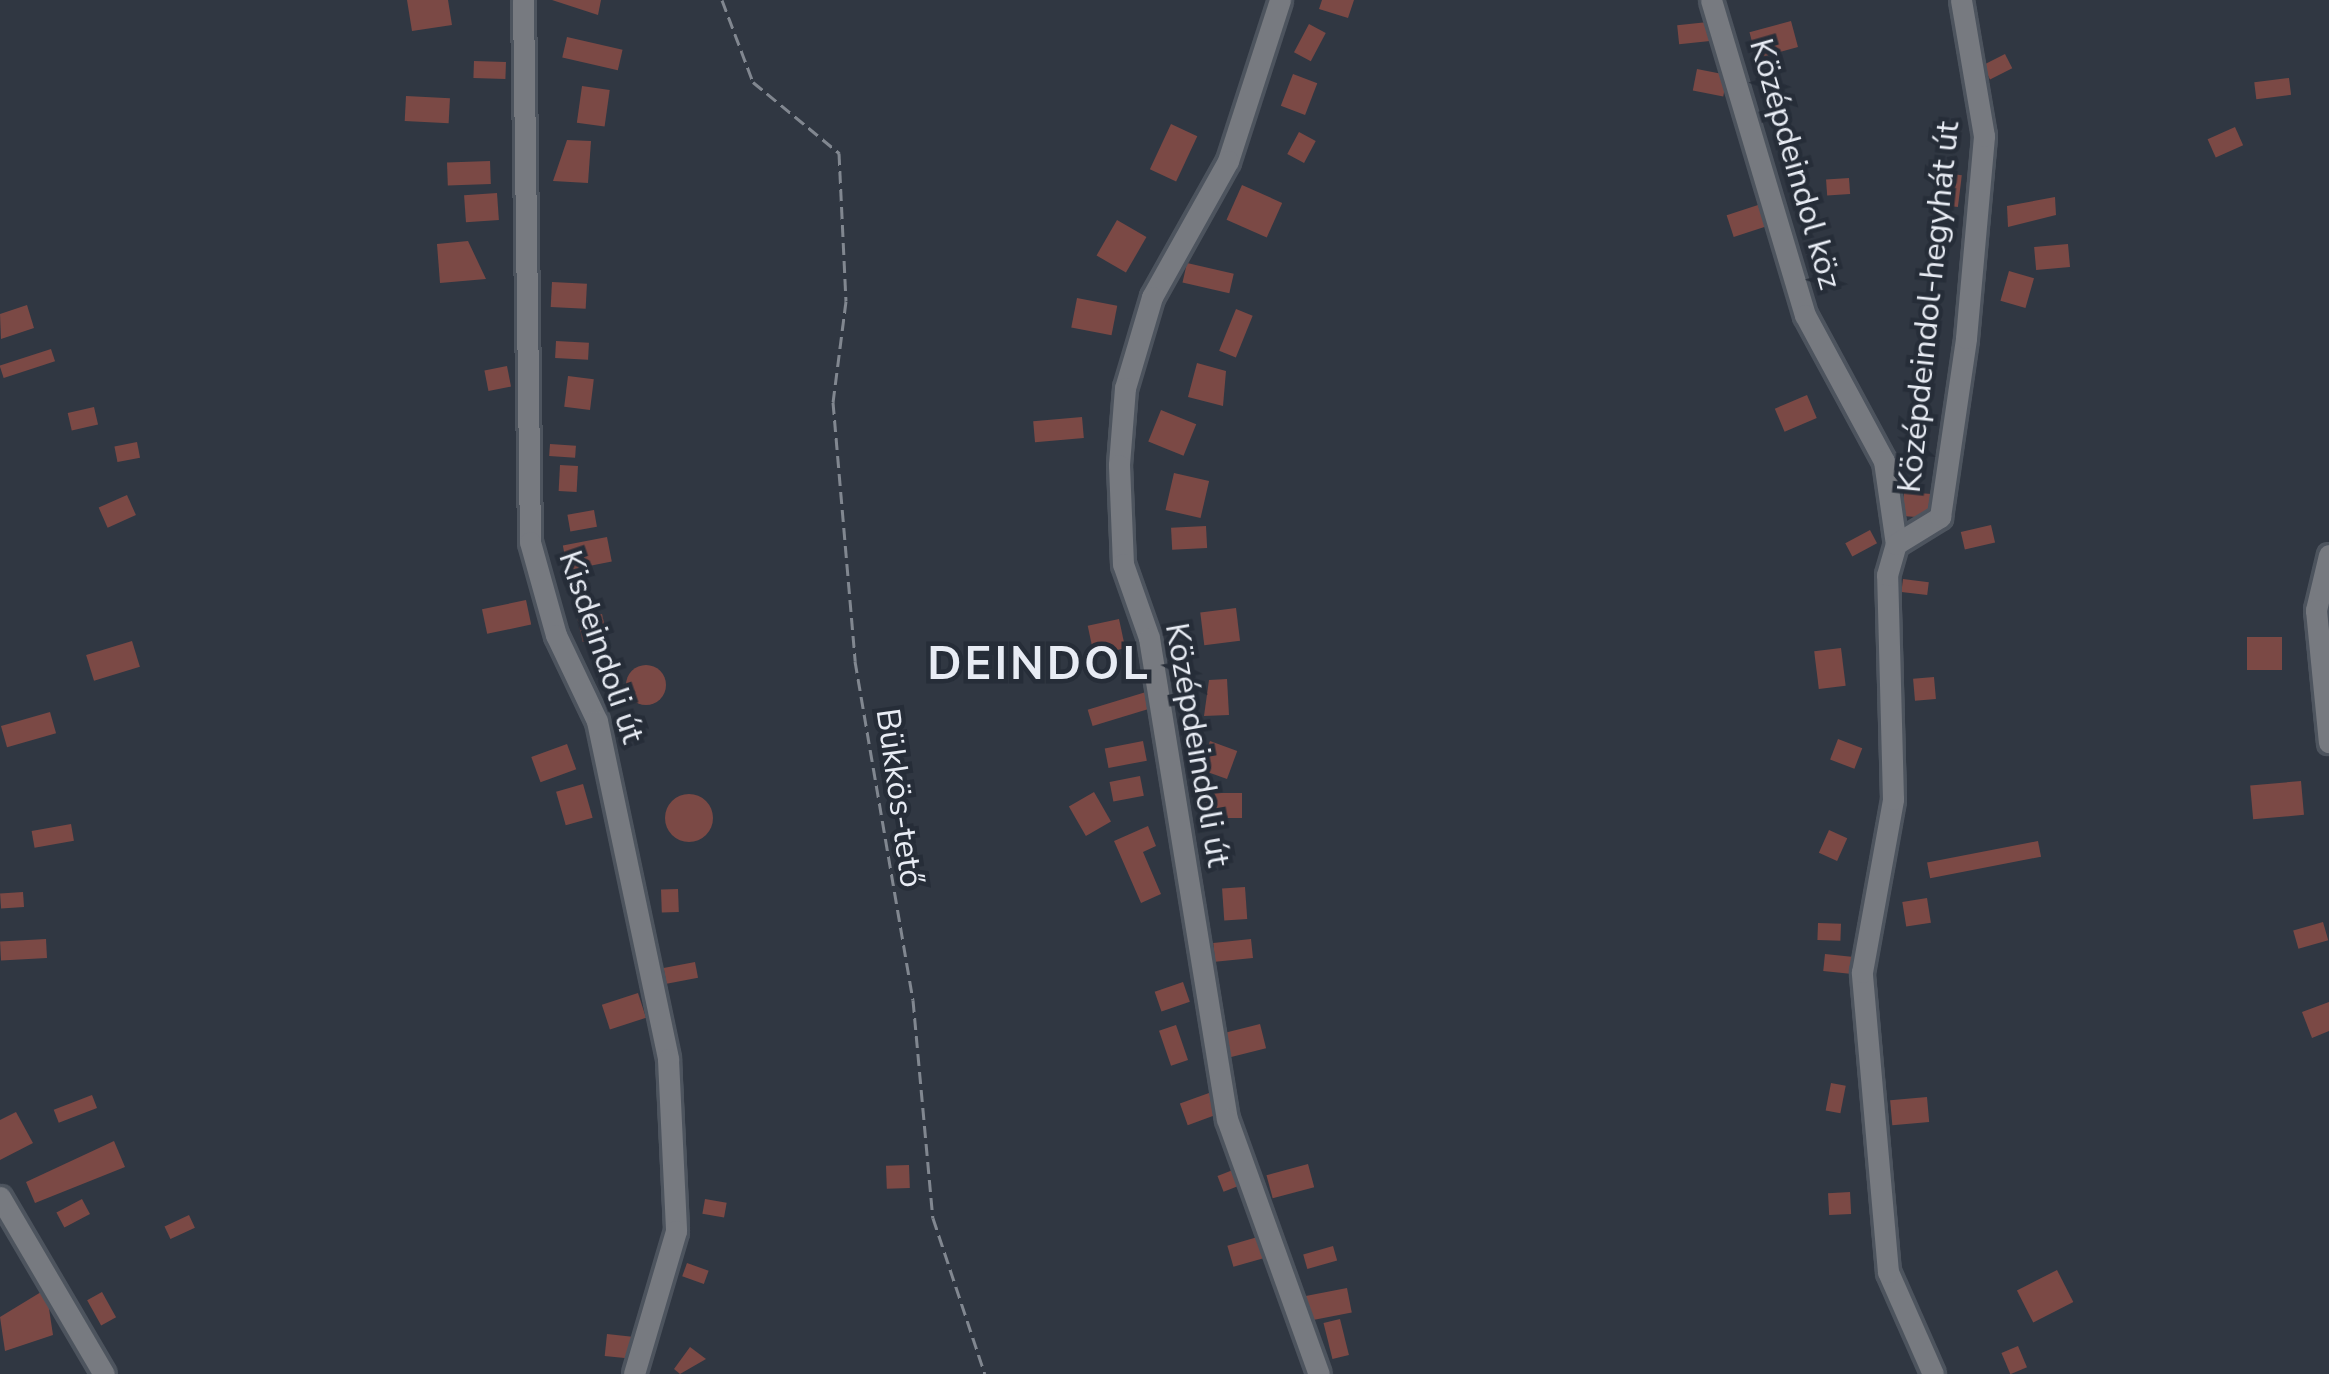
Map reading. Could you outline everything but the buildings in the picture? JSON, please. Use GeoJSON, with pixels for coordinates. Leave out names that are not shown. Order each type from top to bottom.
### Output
{"type":"FeatureCollection","features":[{"type":"Feature","properties":{"kind":"street","name":"Kisdeindoli út"},"geometry":{"type":"LineString","coordinates":[[523,0],[530,542],[556,634],[597,721],[668,1059],[676,1231],[634,1374]]}},
{"type":"Feature","properties":{"kind":"street","name":"Középdeindoli út"},"geometry":{"type":"LineString","coordinates":[[1280,0],[1228,161],[1152,297],[1125,388],[1119,465],[1123,564],[1149,638],[1215,1066],[1319,1374]]}},
{"type":"Feature","properties":{"kind":"street","name":"Középdeindol köz"},"geometry":{"type":"LineString","coordinates":[[1711,0],[1805,315],[1884,461],[1895,544]]}},
{"type":"Feature","properties":{"kind":"street","name":"Középdeindol-hegyhát út"},"geometry":{"type":"LineString","coordinates":[[1895,544],[1940,517],[1953,459],[1984,136],[1961,0]]}},
{"type":"Feature","properties":{"kind":"street"},"geometry":{"type":"LineString","coordinates":[[1895,544],[1885,638],[1893,799],[1862,971],[1888,1272],[1933,1374]]}},
{"type":"Feature","properties":{"kind":"street"},"geometry":{"type":"LineString","coordinates":[[2329,555],[2316,610],[2329,742]]}},
{"type":"Feature","properties":{"kind":"street"},"geometry":{"type":"LineString","coordinates":[[0,1197],[104,1374]]}},
{"type":"Feature","properties":{"kind":"path","name":"Bükkös-tető"},"geometry":{"type":"LineString","coordinates":[[722,0],[753,82],[839,153],[848,220],[832,402],[860,702],[913,1000],[933,1218],[985,1374]]}},
{"type":"Feature","properties":{"kind":"district","name":"DEINDOL"},"geometry":{"type":"Point","coordinates":[1039,665]}}]}
